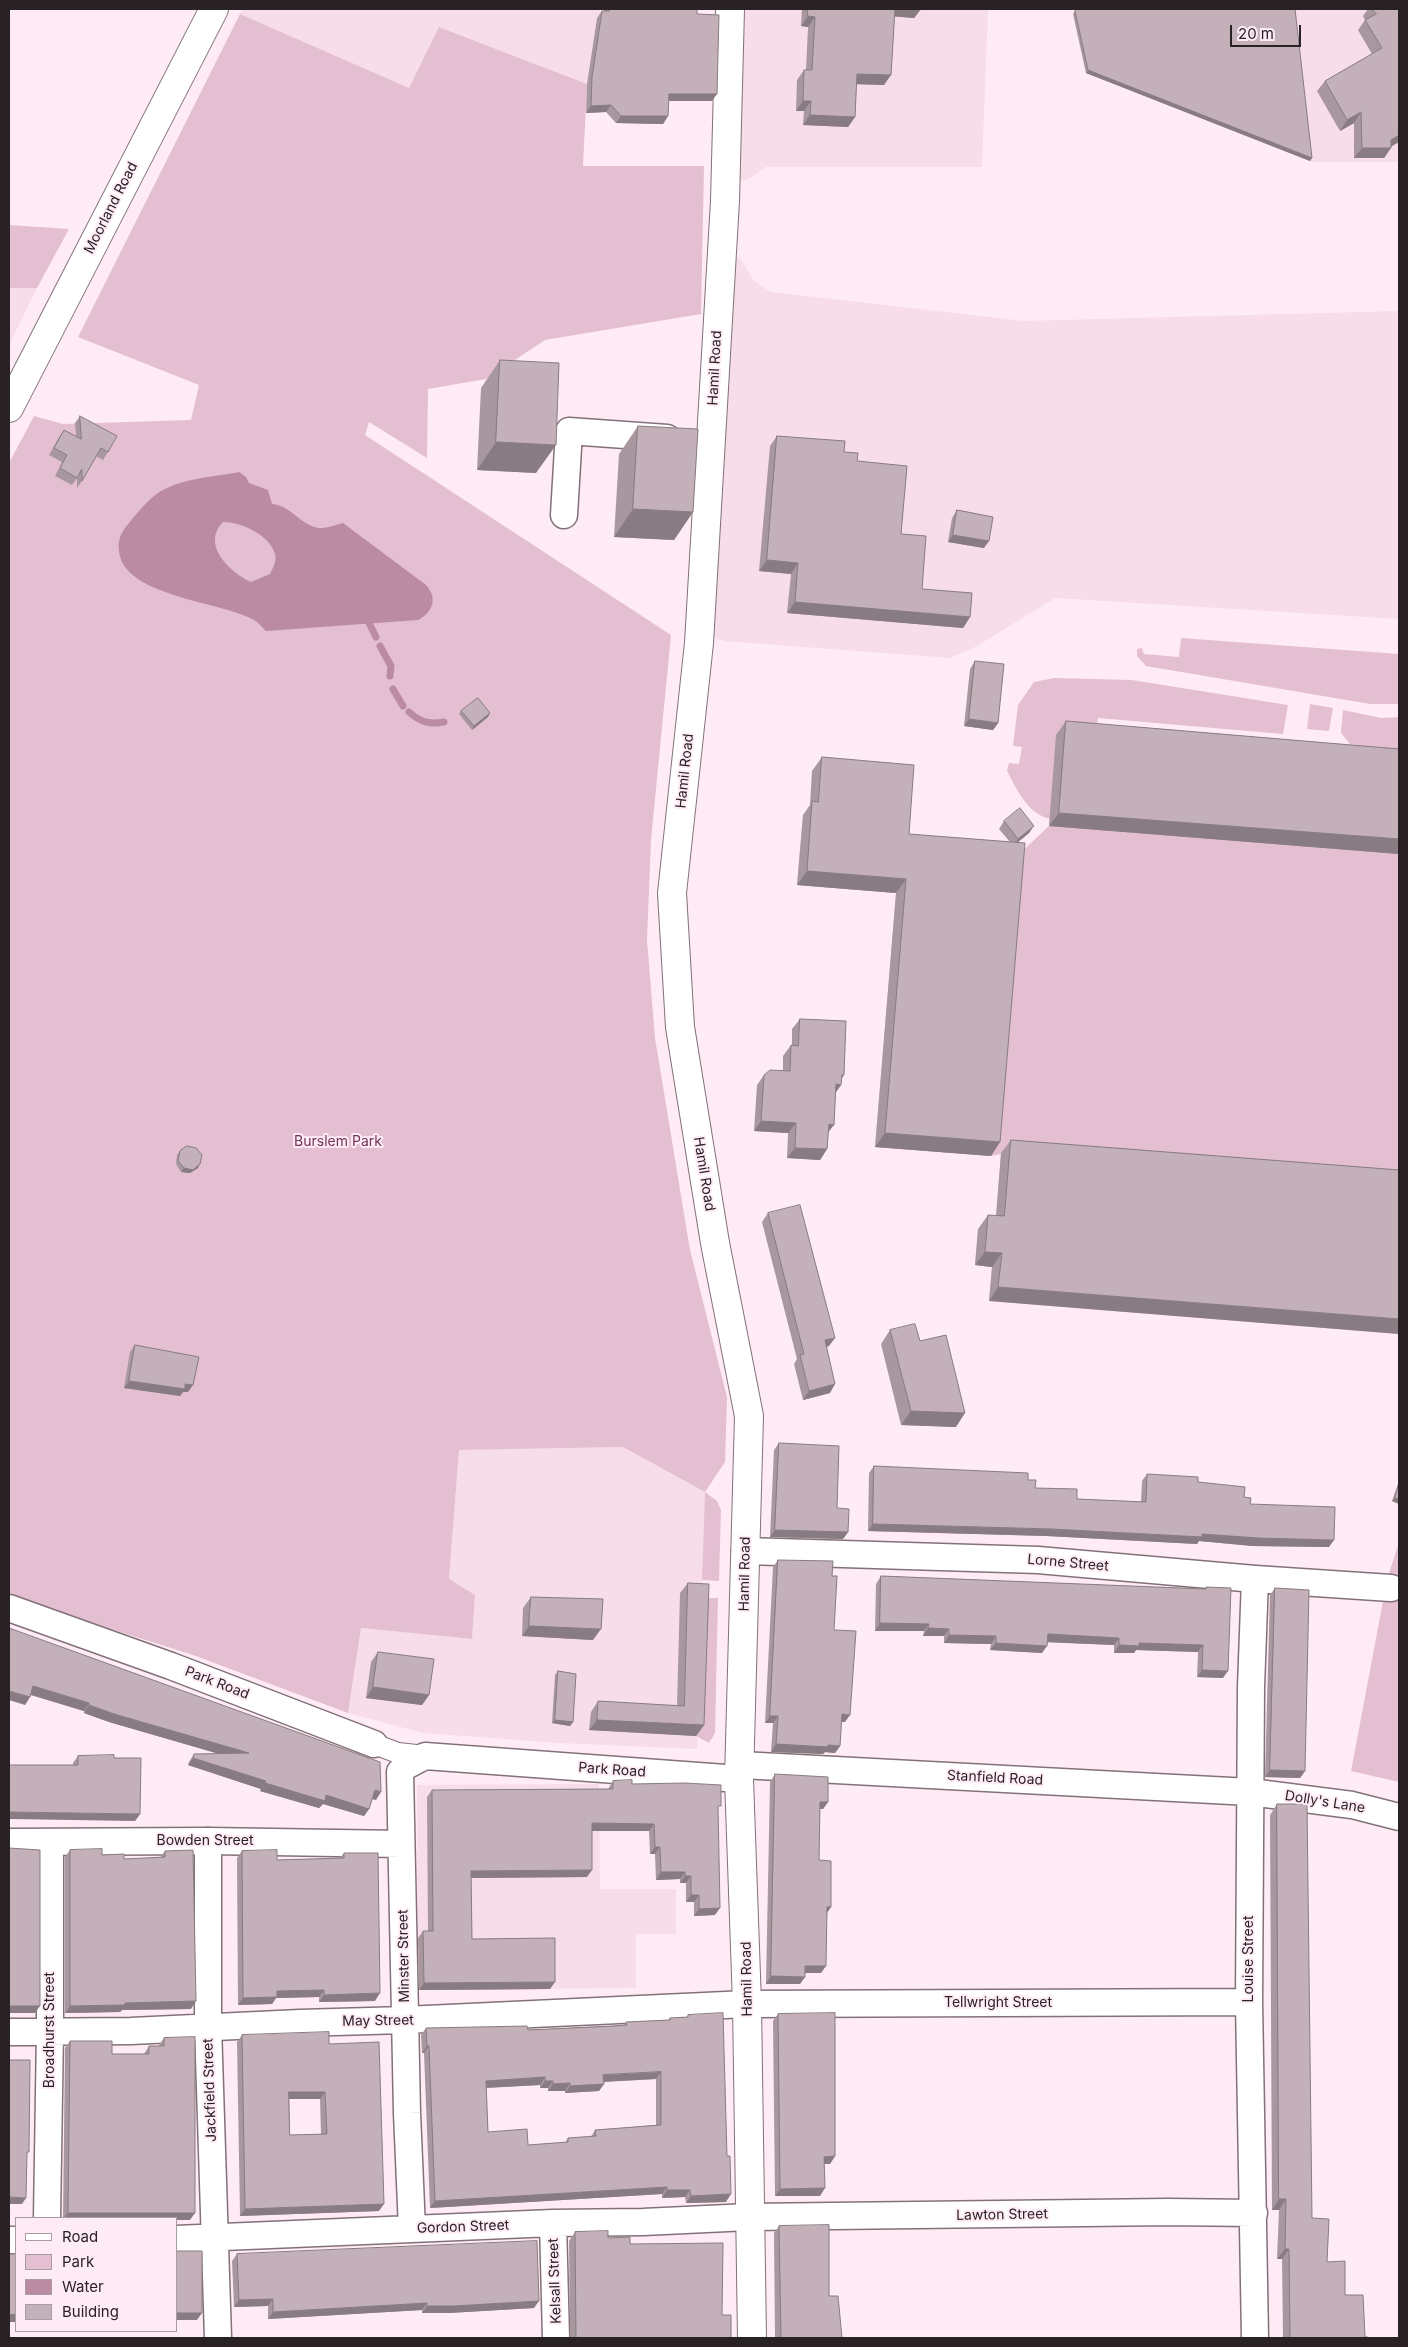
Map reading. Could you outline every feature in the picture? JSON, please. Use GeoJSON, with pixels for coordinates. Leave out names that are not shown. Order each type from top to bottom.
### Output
{"type":"FeatureCollection","features":[{"type":"Feature","properties":{"kind":"street","name":"Moorland Road"},"geometry":{"type":"LineString","coordinates":[[9,408],[214,9]]}},
{"type":"Feature","properties":{"kind":"street","name":"Hamil Road"},"geometry":{"type":"LineString","coordinates":[[730,9],[725,201],[699,643],[672,893],[680,1027],[716,1243],[749,1416],[740,1772],[748,2004],[749,2217],[752,2338]]}},
{"type":"Feature","properties":{"kind":"street"},"geometry":{"type":"LineString","coordinates":[[564,514],[569,431],[710,441]]}},
{"type":"Feature","properties":{"kind":"street","name":"Lorne Street"},"geometry":{"type":"LineString","coordinates":[[745,1551],[1038,1560],[1255,1579],[1391,1588]]}},
{"type":"Feature","properties":{"kind":"street","name":"Louise Street"},"geometry":{"type":"LineString","coordinates":[[1255,1579],[1248,2002],[1254,2213],[1255,2338]]}},
{"type":"Feature","properties":{"kind":"street","name":"Park Road"},"geometry":{"type":"LineString","coordinates":[[9,1608],[171,1666],[398,1753],[740,1772]]}},
{"type":"Feature","properties":{"kind":"street","name":"Minster Street"},"geometry":{"type":"LineString","coordinates":[[412,2229],[405,2020],[400,1772],[406,1766],[425,1756]]}},
{"type":"Feature","properties":{"kind":"street","name":"Stanfield Road"},"geometry":{"type":"LineString","coordinates":[[740,1772],[1250,1792]]}},
{"type":"Feature","properties":{"kind":"street","name":"Dolly's Lane"},"geometry":{"type":"LineString","coordinates":[[1250,1792],[1352,1805],[1399,1817]]}},
{"type":"Feature","properties":{"kind":"street","name":"Bowden Street"},"geometry":{"type":"LineString","coordinates":[[9,1842],[208,1841],[401,1844]]}},
{"type":"Feature","properties":{"kind":"street","name":"Jackfield Street"},"geometry":{"type":"LineString","coordinates":[[208,1841],[208,2026],[218,2338]]}},
{"type":"Feature","properties":{"kind":"street","name":"Broadhurst Street"},"geometry":{"type":"LineString","coordinates":[[48,2217],[50,1842]]}},
{"type":"Feature","properties":{"kind":"street","name":"Tellwright Street"},"geometry":{"type":"LineString","coordinates":[[748,2004],[1248,2002]]}},
{"type":"Feature","properties":{"kind":"street","name":"May Street"},"geometry":{"type":"LineString","coordinates":[[9,2032],[131,2031],[208,2026],[405,2020],[748,2004]]}},
{"type":"Feature","properties":{"kind":"street","name":"Lawton Street"},"geometry":{"type":"LineString","coordinates":[[749,2217],[1168,2212],[1254,2213]]}},
{"type":"Feature","properties":{"kind":"street","name":"Gordon Street"},"geometry":{"type":"LineString","coordinates":[[178,2239],[553,2223],[642,2222],[749,2217]]}},
{"type":"Feature","properties":{"kind":"street","name":"Kelsall Street"},"geometry":{"type":"LineString","coordinates":[[553,2223],[556,2338]]}},
{"type":"Feature","properties":{"kind":"shaded area"},"geometry":{"type":"Polygon","coordinates":[[[243,9],[602,9],[604,18],[597,19],[587,84],[440,27],[409,88],[240,14],[243,9]]]}},
{"type":"Feature","properties":{"kind":"shaded area"},"geometry":{"type":"Polygon","coordinates":[[[730,9],[988,9],[982,167],[766,167],[747,180],[725,181],[730,9]]]}},
{"type":"Feature","properties":{"kind":"shaded area"},"geometry":{"type":"Polygon","coordinates":[[[1293,9],[1399,9],[1399,162],[1310,162],[1293,9]]]}},
{"type":"Feature","properties":{"kind":"shaded area"},"geometry":{"type":"Polygon","coordinates":[[[740,258],[754,281],[771,292],[1024,321],[1399,311],[1399,619],[1055,598],[977,646],[950,658],[724,641],[699,631],[720,262],[740,258]]]}},
{"type":"Feature","properties":{"kind":"shaded area"},"geometry":{"type":"Polygon","coordinates":[[[9,288],[37,288],[9,345],[9,288]]]}},
{"type":"Feature","properties":{"kind":"shaded area"},"geometry":{"type":"Polygon","coordinates":[[[623,1447],[705,1492],[697,1749],[559,1743],[423,1733],[348,1713],[361,1628],[472,1639],[475,1595],[449,1580],[459,1450],[623,1447]]]}},
{"type":"Feature","properties":{"kind":"shaded area"},"geometry":{"type":"Polygon","coordinates":[[[599,1784],[600,1889],[676,1889],[676,1934],[636,1934],[636,1988],[418,1990],[417,1785],[599,1784]]]}},
{"type":"Feature","properties":{"kind":"green space","name":"Burslem Park"},"geometry":{"type":"Polygon","coordinates":[[[240,14],[409,88],[439,27],[587,84],[583,166],[704,166],[701,314],[545,340],[486,379],[428,389],[427,458],[369,422],[365,435],[671,635],[651,840],[647,940],[655,1038],[690,1250],[727,1397],[725,1462],[705,1492],[623,1447],[459,1450],[449,1579],[475,1595],[472,1639],[361,1628],[348,1713],[193,1655],[9,1597],[9,463],[34,416],[63,424],[191,420],[199,385],[78,337],[240,14]]]}},
{"type":"Feature","properties":{"kind":"green space"},"geometry":{"type":"Polygon","coordinates":[[[9,225],[69,229],[37,288],[9,288],[9,225]]]}},
{"type":"Feature","properties":{"kind":"green space"},"geometry":{"type":"Polygon","coordinates":[[[1181,638],[1399,654],[1399,704],[1370,704],[1146,666],[1137,656],[1137,649],[1142,648],[1144,654],[1179,657],[1181,638]]]}},
{"type":"Feature","properties":{"kind":"green space"},"geometry":{"type":"Polygon","coordinates":[[[1054,678],[1132,680],[1288,705],[1283,734],[1098,718],[1095,739],[1399,763],[1399,1334],[989,1301],[992,1267],[975,1265],[978,1229],[995,1230],[1001,1154],[991,1156],[875,1147],[896,893],[797,885],[803,815],[901,823],[899,848],[1016,857],[1049,826],[1050,819],[1029,807],[1007,771],[1009,763],[1019,764],[1022,747],[1013,746],[1018,705],[1034,682],[1054,678]]]}},
{"type":"Feature","properties":{"kind":"green space"},"geometry":{"type":"Polygon","coordinates":[[[1310,704],[1333,708],[1329,731],[1307,729],[1310,704]]]}},
{"type":"Feature","properties":{"kind":"green space"},"geometry":{"type":"Polygon","coordinates":[[[1343,710],[1381,718],[1399,717],[1399,751],[1350,744],[1341,733],[1343,710]]]}},
{"type":"Feature","properties":{"kind":"green space"},"geometry":{"type":"Polygon","coordinates":[[[705,1492],[717,1501],[721,1510],[719,1581],[702,1580],[705,1492]]]}},
{"type":"Feature","properties":{"kind":"green space"},"geometry":{"type":"Polygon","coordinates":[[[1399,1542],[1399,1782],[1351,1771],[1387,1580],[1399,1542]]]}},
{"type":"Feature","properties":{"kind":"green space"},"geometry":{"type":"Polygon","coordinates":[[[702,1598],[718,1598],[715,1733],[709,1743],[696,1736],[702,1598]]]}},
{"type":"Feature","properties":{"kind":"water"},"geometry":{"type":"Polygon","coordinates":[[[239,472],[246,477],[249,483],[268,490],[272,504],[285,508],[311,526],[324,528],[343,523],[426,585],[430,590],[433,600],[430,609],[418,620],[266,631],[254,620],[237,613],[154,588],[137,578],[124,566],[119,551],[121,536],[126,526],[152,498],[161,491],[179,483],[239,472]],[[223,522],[217,530],[216,548],[220,556],[234,572],[251,582],[270,574],[275,557],[272,547],[254,531],[238,524],[223,522]]]}},
{"type":"Feature","properties":{"kind":"building"},"geometry":{"type":"Polygon","coordinates":[[[609,9],[697,9],[697,14],[719,15],[717,94],[669,94],[668,116],[621,116],[611,105],[591,106],[592,77],[602,11],[609,11],[609,9]]]}},
{"type":"Feature","properties":{"kind":"building"},"geometry":{"type":"Polygon","coordinates":[[[808,9],[895,9],[891,75],[857,74],[855,117],[810,115],[811,101],[803,101],[804,70],[812,70],[815,17],[808,16],[808,9]]]}},
{"type":"Feature","properties":{"kind":"building"},"geometry":{"type":"Polygon","coordinates":[[[1076,9],[1295,9],[1312,158],[1088,70],[1076,9]]]}},
{"type":"Feature","properties":{"kind":"building"},"geometry":{"type":"Polygon","coordinates":[[[1372,9],[1399,9],[1399,135],[1391,140],[1391,148],[1362,148],[1361,112],[1347,120],[1325,81],[1382,48],[1365,20],[1376,14],[1372,9]]]}},
{"type":"Feature","properties":{"kind":"building"},"geometry":{"type":"Polygon","coordinates":[[[500,360],[559,363],[556,445],[496,442],[500,360]]]}},
{"type":"Feature","properties":{"kind":"building"},"geometry":{"type":"Polygon","coordinates":[[[80,416],[117,436],[108,452],[101,448],[82,481],[82,469],[77,478],[60,468],[67,455],[54,448],[64,430],[81,439],[80,416]]]}},
{"type":"Feature","properties":{"kind":"building"},"geometry":{"type":"Polygon","coordinates":[[[638,426],[698,429],[693,512],[633,509],[638,426]]]}},
{"type":"Feature","properties":{"kind":"building"},"geometry":{"type":"Polygon","coordinates":[[[777,436],[845,441],[844,452],[858,453],[857,461],[907,466],[901,534],[926,536],[922,589],[972,593],[970,617],[795,602],[798,563],[767,560],[777,436]]]}},
{"type":"Feature","properties":{"kind":"building"},"geometry":{"type":"Polygon","coordinates":[[[957,510],[993,517],[989,541],[953,535],[957,510]]]}},
{"type":"Feature","properties":{"kind":"building"},"geometry":{"type":"Polygon","coordinates":[[[975,661],[1004,664],[998,723],[969,719],[975,661]]]}},
{"type":"Feature","properties":{"kind":"building"},"geometry":{"type":"Polygon","coordinates":[[[478,698],[490,713],[474,726],[461,711],[478,698]]]}},
{"type":"Feature","properties":{"kind":"building"},"geometry":{"type":"Polygon","coordinates":[[[1066,721],[1399,749],[1399,839],[1059,813],[1066,721]]]}},
{"type":"Feature","properties":{"kind":"building"},"geometry":{"type":"Polygon","coordinates":[[[822,757],[914,765],[909,834],[1025,843],[1000,1142],[885,1133],[906,879],[807,871],[812,801],[818,802],[822,757]]]}},
{"type":"Feature","properties":{"kind":"building"},"geometry":{"type":"Polygon","coordinates":[[[1020,808],[1034,826],[1018,839],[1004,821],[1020,808]]]}},
{"type":"Feature","properties":{"kind":"building"},"geometry":{"type":"Polygon","coordinates":[[[800,1019],[846,1021],[844,1075],[842,1075],[841,1085],[836,1084],[834,1125],[829,1124],[827,1149],[795,1148],[796,1123],[761,1121],[764,1075],[770,1070],[790,1071],[791,1045],[798,1046],[800,1019]]]}},
{"type":"Feature","properties":{"kind":"building"},"geometry":{"type":"Polygon","coordinates":[[[1011,1140],[1399,1170],[1399,1319],[998,1287],[1002,1253],[985,1252],[988,1215],[1004,1216],[1011,1140]]]}},
{"type":"Feature","properties":{"kind":"building"},"geometry":{"type":"Polygon","coordinates":[[[187,1146],[196,1148],[202,1155],[200,1164],[193,1170],[184,1168],[178,1161],[180,1151],[187,1146]]]}},
{"type":"Feature","properties":{"kind":"building"},"geometry":{"type":"Polygon","coordinates":[[[800,1205],[835,1338],[825,1340],[835,1384],[809,1391],[800,1355],[804,1354],[768,1213],[800,1205]]]}},
{"type":"Feature","properties":{"kind":"building"},"geometry":{"type":"Polygon","coordinates":[[[915,1324],[920,1341],[946,1335],[965,1413],[911,1411],[890,1330],[915,1324]]]}},
{"type":"Feature","properties":{"kind":"building"},"geometry":{"type":"Polygon","coordinates":[[[135,1345],[199,1357],[193,1385],[185,1384],[185,1389],[129,1381],[135,1345]]]}},
{"type":"Feature","properties":{"kind":"building"},"geometry":{"type":"Polygon","coordinates":[[[779,1443],[839,1446],[837,1508],[849,1509],[848,1532],[775,1530],[779,1443]]]}},
{"type":"Feature","properties":{"kind":"building"},"geometry":{"type":"Polygon","coordinates":[[[874,1466],[1028,1473],[1028,1480],[1036,1480],[1035,1488],[1077,1489],[1077,1499],[1146,1502],[1147,1474],[1198,1477],[1198,1482],[1245,1487],[1244,1497],[1251,1498],[1250,1504],[1335,1507],[1334,1540],[1202,1534],[1202,1537],[1052,1529],[873,1524],[874,1466]]]}},
{"type":"Feature","properties":{"kind":"building"},"geometry":{"type":"Polygon","coordinates":[[[1399,1483],[1399,1499],[1395,1498],[1399,1483]]]}},
{"type":"Feature","properties":{"kind":"building"},"geometry":{"type":"Polygon","coordinates":[[[778,1560],[833,1561],[832,1576],[837,1576],[834,1630],[856,1631],[850,1715],[842,1714],[840,1746],[776,1744],[778,1716],[770,1716],[778,1560]]]}},
{"type":"Feature","properties":{"kind":"building"},"geometry":{"type":"Polygon","coordinates":[[[881,1576],[1206,1589],[1206,1587],[1231,1588],[1228,1671],[1202,1670],[1203,1645],[1139,1643],[1139,1646],[1119,1645],[1119,1638],[1048,1634],[1047,1646],[996,1643],[996,1636],[949,1635],[949,1629],[928,1628],[929,1624],[880,1623],[881,1576]]]}},
{"type":"Feature","properties":{"kind":"building"},"geometry":{"type":"Polygon","coordinates":[[[688,1583],[709,1584],[704,1725],[597,1720],[598,1701],[684,1706],[688,1583]]]}},
{"type":"Feature","properties":{"kind":"building"},"geometry":{"type":"Polygon","coordinates":[[[1275,1588],[1309,1590],[1305,1771],[1270,1770],[1275,1588]]]}},
{"type":"Feature","properties":{"kind":"building"},"geometry":{"type":"Polygon","coordinates":[[[531,1597],[603,1599],[601,1629],[529,1626],[531,1597]]]}},
{"type":"Feature","properties":{"kind":"building"},"geometry":{"type":"Polygon","coordinates":[[[9,1628],[380,1762],[381,1792],[375,1790],[369,1809],[326,1795],[325,1801],[193,1758],[194,1754],[249,1753],[114,1714],[89,1705],[89,1703],[33,1686],[30,1697],[9,1691],[9,1628]]]}},
{"type":"Feature","properties":{"kind":"building"},"geometry":{"type":"Polygon","coordinates":[[[378,1652],[434,1659],[429,1695],[373,1687],[378,1652]]]}},
{"type":"Feature","properties":{"kind":"building"},"geometry":{"type":"Polygon","coordinates":[[[558,1671],[576,1674],[573,1722],[555,1720],[558,1671]]]}},
{"type":"Feature","properties":{"kind":"building"},"geometry":{"type":"Polygon","coordinates":[[[114,1755],[114,1758],[141,1758],[140,1814],[9,1812],[9,1765],[78,1765],[78,1756],[114,1755]]]}},
{"type":"Feature","properties":{"kind":"building"},"geometry":{"type":"Polygon","coordinates":[[[775,1774],[828,1777],[828,1802],[820,1802],[819,1860],[831,1861],[831,1907],[827,1907],[826,1966],[805,1966],[805,1977],[771,1976],[775,1774]]]}},
{"type":"Feature","properties":{"kind":"building"},"geometry":{"type":"Polygon","coordinates":[[[632,1780],[632,1784],[684,1783],[721,1785],[721,1806],[718,1806],[720,1908],[699,1909],[699,1895],[691,1895],[691,1876],[685,1876],[685,1872],[661,1872],[660,1847],[655,1847],[654,1824],[592,1823],[592,1870],[471,1871],[472,1939],[555,1938],[555,1982],[424,1983],[423,1931],[433,1931],[432,1790],[613,1789],[613,1781],[632,1780]]]}},
{"type":"Feature","properties":{"kind":"building"},"geometry":{"type":"Polygon","coordinates":[[[1277,1804],[1307,1804],[1312,2218],[1329,2219],[1327,2262],[1345,2261],[1345,2295],[1363,2295],[1365,2337],[1368,2338],[1290,2338],[1289,2249],[1285,2249],[1286,2199],[1279,2199],[1277,1804]]]}},
{"type":"Feature","properties":{"kind":"building"},"geometry":{"type":"Polygon","coordinates":[[[9,1848],[40,1850],[40,2006],[9,2006],[9,1848]]]}},
{"type":"Feature","properties":{"kind":"building"},"geometry":{"type":"Polygon","coordinates":[[[102,1849],[102,1855],[124,1854],[124,1859],[165,1857],[165,1851],[193,1850],[196,2001],[70,2006],[70,1850],[102,1849]]]}},
{"type":"Feature","properties":{"kind":"building"},"geometry":{"type":"Polygon","coordinates":[[[277,1850],[277,1860],[344,1858],[344,1853],[378,1853],[380,1993],[324,1995],[324,1990],[277,1991],[277,1997],[243,1998],[242,1851],[277,1850]]]}},
{"type":"Feature","properties":{"kind":"building"},"geometry":{"type":"Polygon","coordinates":[[[723,2013],[727,2156],[730,2156],[731,2194],[691,2196],[690,2190],[667,2190],[667,2187],[435,2201],[429,2046],[427,2046],[426,2028],[527,2026],[528,2030],[615,2026],[627,2025],[626,2022],[670,2020],[670,2018],[688,2017],[688,2015],[723,2013]],[[661,2072],[603,2075],[604,2084],[570,2086],[570,2083],[553,2084],[553,2081],[545,2081],[545,2077],[486,2081],[488,2132],[527,2129],[528,2145],[568,2142],[568,2138],[596,2136],[595,2130],[661,2125],[661,2072]]]}},
{"type":"Feature","properties":{"kind":"building"},"geometry":{"type":"Polygon","coordinates":[[[835,2013],[835,2156],[824,2157],[825,2188],[780,2189],[778,2014],[835,2013]]]}},
{"type":"Feature","properties":{"kind":"building"},"geometry":{"type":"Polygon","coordinates":[[[329,2032],[329,2044],[379,2042],[384,2204],[245,2209],[242,2035],[329,2032]],[[289,2092],[290,2135],[327,2134],[325,2092],[289,2092]]]}},
{"type":"Feature","properties":{"kind":"building"},"geometry":{"type":"Polygon","coordinates":[[[195,2037],[195,2213],[68,2213],[70,2041],[112,2041],[112,2054],[149,2054],[149,2046],[164,2046],[164,2038],[195,2037]]]}},
{"type":"Feature","properties":{"kind":"building"},"geometry":{"type":"Polygon","coordinates":[[[9,2060],[30,2060],[29,2152],[27,2152],[26,2198],[9,2197],[9,2060]]]}},
{"type":"Feature","properties":{"kind":"building"},"geometry":{"type":"Polygon","coordinates":[[[829,2225],[829,2296],[838,2296],[842,2338],[781,2338],[779,2226],[829,2225]]]}},
{"type":"Feature","properties":{"kind":"building"},"geometry":{"type":"Polygon","coordinates":[[[608,2231],[608,2238],[630,2237],[630,2244],[723,2243],[722,2315],[731,2315],[731,2338],[576,2338],[575,2232],[608,2231]]]}},
{"type":"Feature","properties":{"kind":"building"},"geometry":{"type":"Polygon","coordinates":[[[537,2241],[539,2301],[454,2306],[427,2306],[427,2303],[273,2312],[273,2299],[239,2300],[237,2254],[537,2241]]]}},
{"type":"Feature","properties":{"kind":"building"},"geometry":{"type":"Polygon","coordinates":[[[178,2251],[202,2251],[202,2313],[178,2313],[178,2251]]]}},
{"type":"Feature","properties":{"kind":"building"},"geometry":{"type":"Polygon","coordinates":[[[9,2254],[15,2254],[15,2314],[9,2315],[9,2254]]]}},
{"type":"Feature","properties":{"kind":"waterway"},"geometry":{"type":"LineString","coordinates":[[369,623],[376,637]]}},
{"type":"Feature","properties":{"kind":"waterway"},"geometry":{"type":"LineString","coordinates":[[380,646],[391,666],[390,676]]}},
{"type":"Feature","properties":{"kind":"waterway"},"geometry":{"type":"LineString","coordinates":[[393,689],[403,706]]}},
{"type":"Feature","properties":{"kind":"waterway"},"geometry":{"type":"LineString","coordinates":[[409,712],[425,722],[444,722]]}}]}
